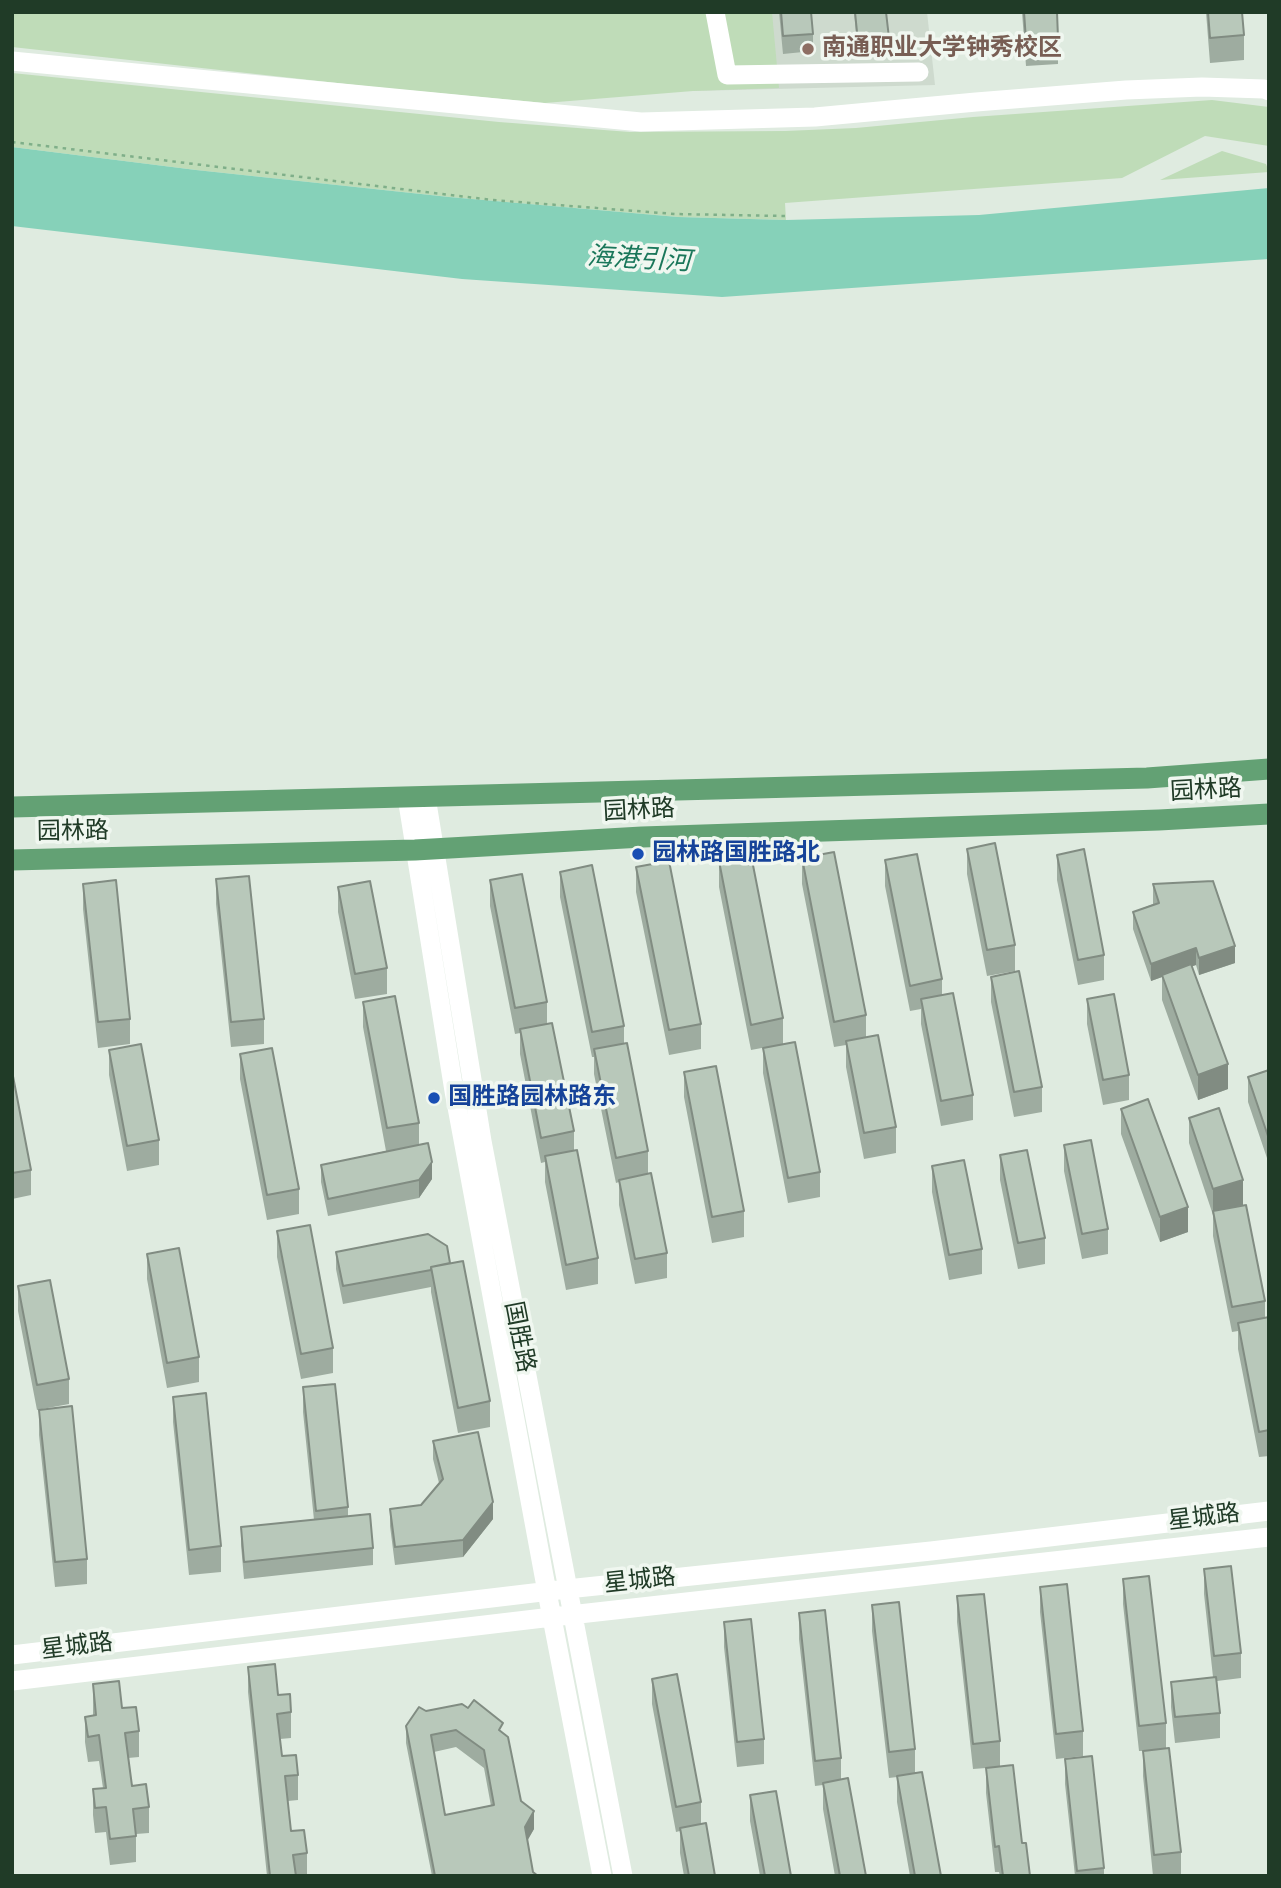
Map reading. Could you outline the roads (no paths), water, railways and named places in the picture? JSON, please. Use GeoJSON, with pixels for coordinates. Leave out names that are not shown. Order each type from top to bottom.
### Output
{"type":"FeatureCollection","features":[{"type":"Feature","properties":{"kind":"main road","name":"园林路"},"geometry":{"type":"LineString","coordinates":[[12,807],[1147,778],[1269,769]]}},
{"type":"Feature","properties":{"kind":"main road","name":"园林路"},"geometry":{"type":"LineString","coordinates":[[12,860],[424,849],[642,837],[1269,814]]}},
{"type":"Feature","properties":{"kind":"street"},"geometry":{"type":"LineString","coordinates":[[715,12],[727,75],[919,72]]}},
{"type":"Feature","properties":{"kind":"street"},"geometry":{"type":"LineString","coordinates":[[12,61],[641,122],[815,117],[1126,90],[1202,88],[1269,91]]}},
{"type":"Feature","properties":{"kind":"street","name":"国胜路"},"geometry":{"type":"LineString","coordinates":[[416,797],[454,1091],[603,1876]]}},
{"type":"Feature","properties":{"kind":"street","name":"国胜路"},"geometry":{"type":"LineString","coordinates":[[424,849],[623,1876]]}},
{"type":"Feature","properties":{"kind":"street","name":"星城路"},"geometry":{"type":"LineString","coordinates":[[12,1655],[566,1588],[1269,1511]]}},
{"type":"Feature","properties":{"kind":"street","name":"星城路"},"geometry":{"type":"LineString","coordinates":[[12,1681],[552,1616],[1269,1537]]}},
{"type":"Feature","properties":{"kind":"water","name":"海港引河"},"geometry":{"type":"Polygon","coordinates":[[[12,147],[449,197],[678,217],[786,220],[979,215],[1269,188],[1269,259],[722,297],[462,279],[12,226],[12,147]]]}},
{"type":"Feature","properties":{"kind":"place","name":"南通职业大学钟秀校区"},"geometry":{"type":"Point","coordinates":[808,49]}},
{"type":"Feature","properties":{"kind":"place","name":"园林路国胜路北"},"geometry":{"type":"Point","coordinates":[638,854]}},
{"type":"Feature","properties":{"kind":"place","name":"国胜路园林路东"},"geometry":{"type":"Point","coordinates":[434,1098]}}]}
